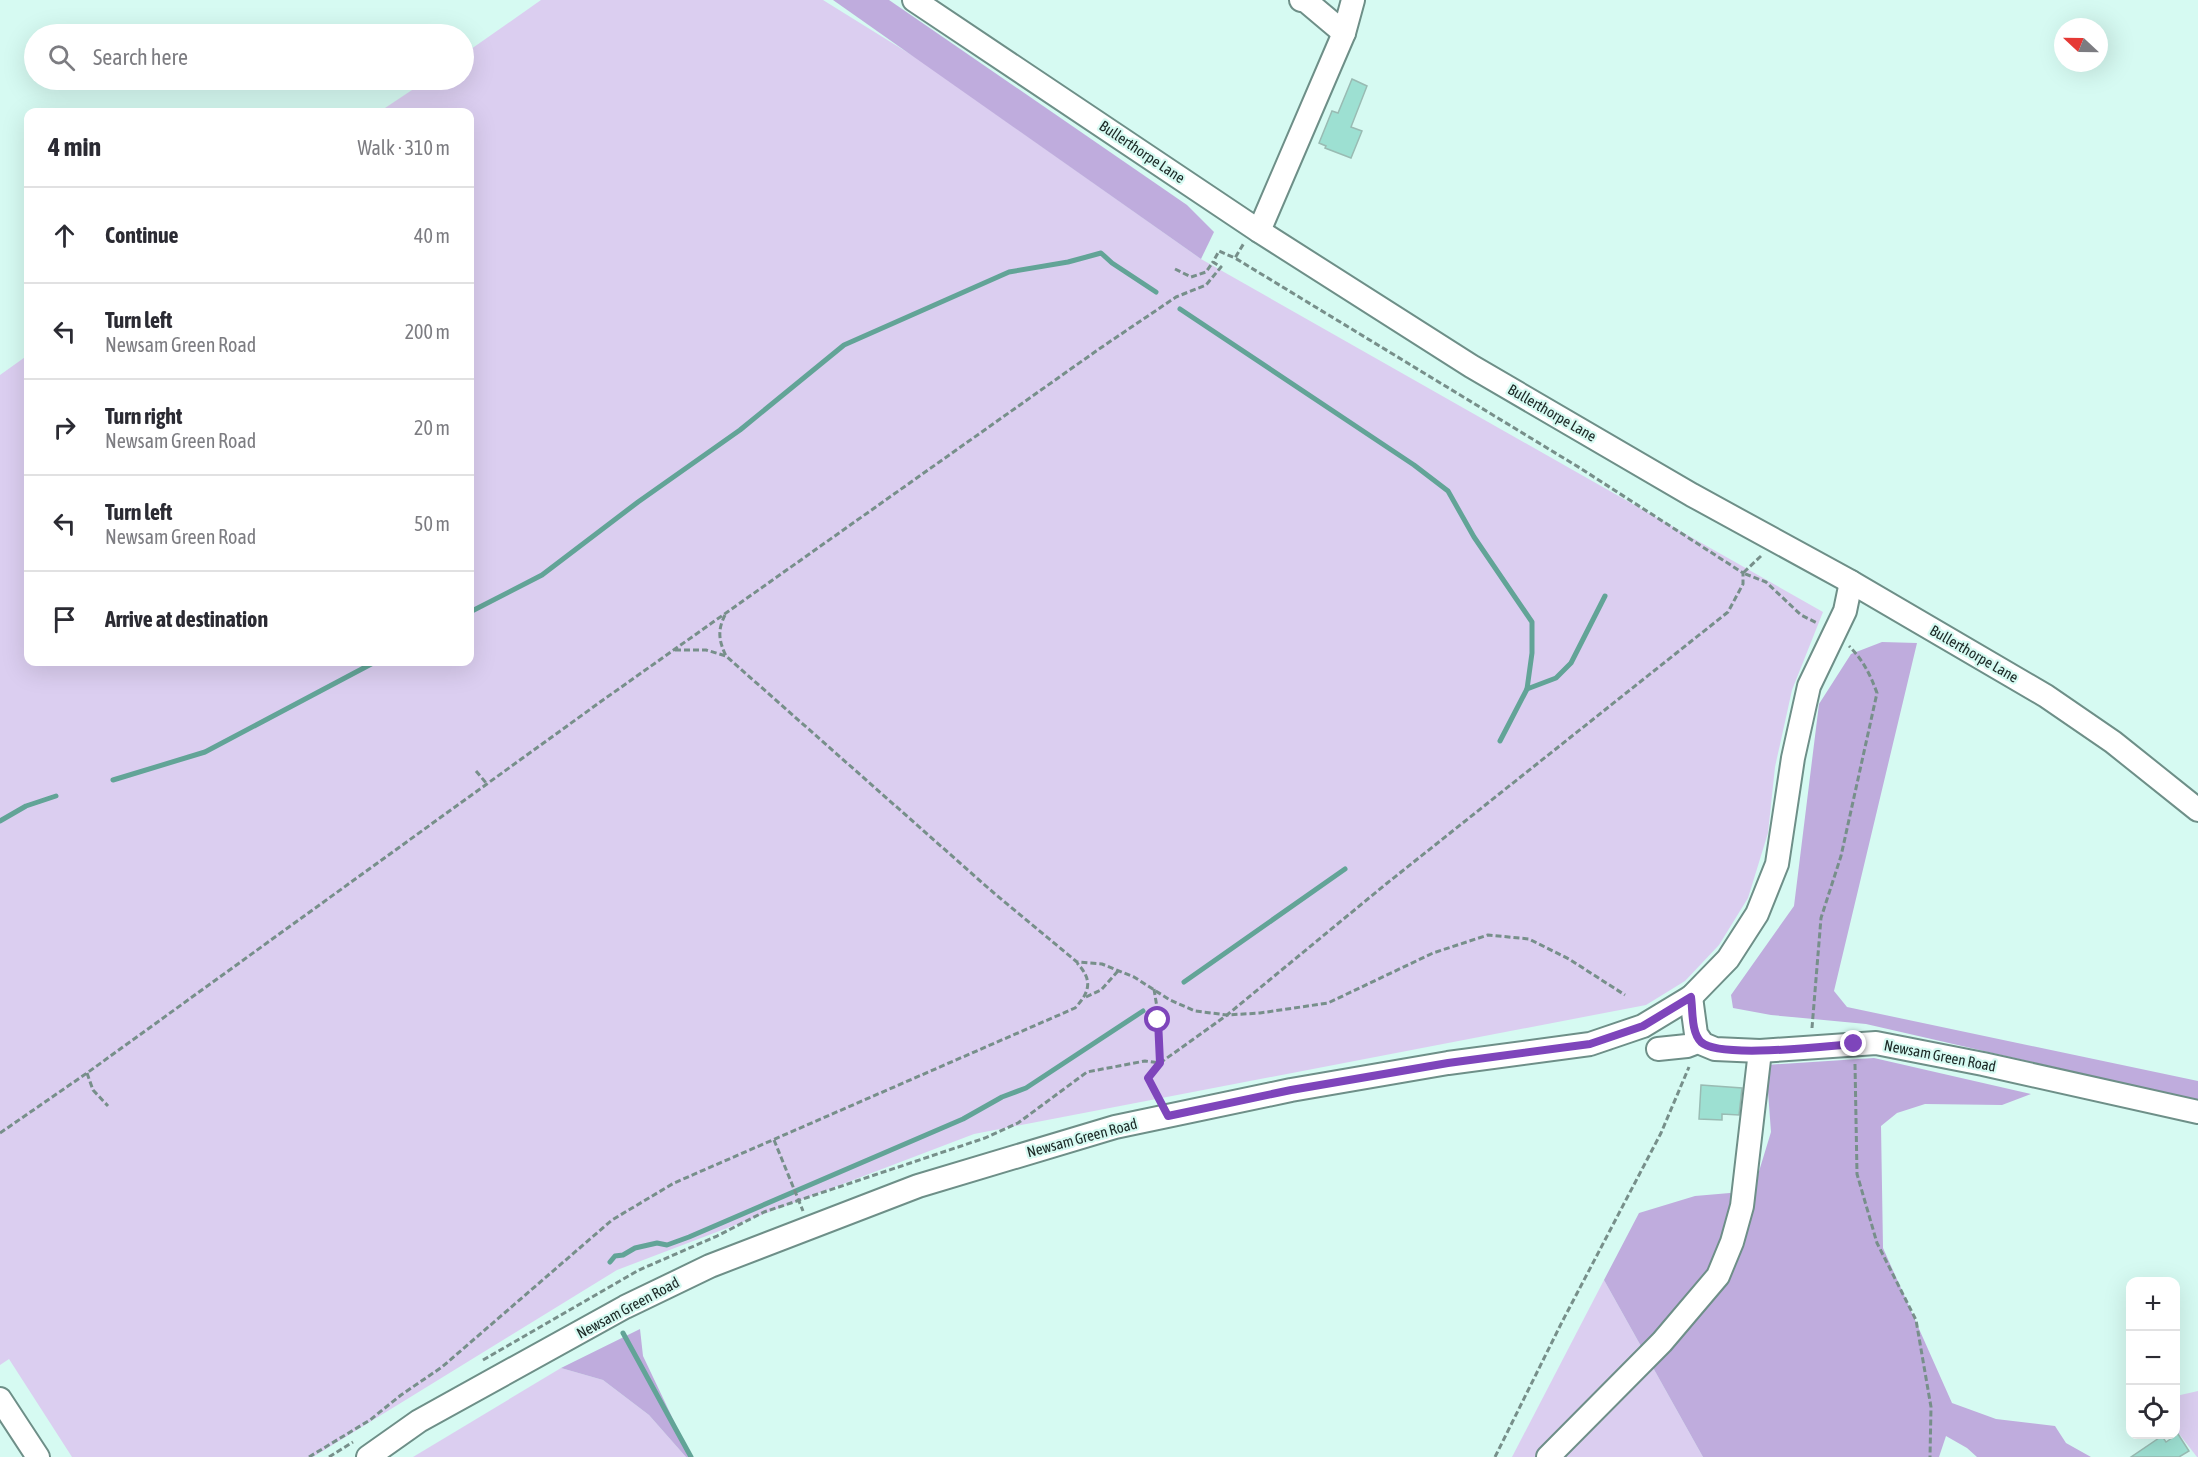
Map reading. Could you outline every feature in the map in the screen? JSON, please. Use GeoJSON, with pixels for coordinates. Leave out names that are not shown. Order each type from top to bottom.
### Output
{"type":"FeatureCollection","features":[{"type":"Feature","properties":{"kind":"street","name":"Bullerthorpe Lane"},"geometry":{"type":"LineString","coordinates":[[914,0],[1256,229],[1471,366],[1692,495],[1851,582],[2046,696],[2113,742],[2198,810]]}},
{"type":"Feature","properties":{"kind":"street"},"geometry":{"type":"LineString","coordinates":[[1301,0],[1306,1],[1344,33]]}},
{"type":"Feature","properties":{"kind":"street"},"geometry":{"type":"LineString","coordinates":[[1256,229],[1344,33],[1353,0]]}},
{"type":"Feature","properties":{"kind":"street","name":"Newsam Green Road"},"geometry":{"type":"LineString","coordinates":[[363,1448],[420,1421],[625,1307],[710,1266],[918,1186],[1115,1127],[1291,1090],[1448,1063],[1590,1044],[1643,1026],[1691,997],[1728,959],[1757,914],[1777,864],[1793,758],[1809,686],[1845,611],[1851,582]]}},
{"type":"Feature","properties":{"kind":"street"},"geometry":{"type":"LineString","coordinates":[[1658,1048],[1687,1046],[1700,1041],[1696,1034],[1691,997]]}},
{"type":"Feature","properties":{"kind":"street","name":"Newsam Green Road"},"geometry":{"type":"LineString","coordinates":[[1700,1041],[1715,1049],[1760,1051],[1876,1043],[1983,1064],[2198,1112]]}},
{"type":"Feature","properties":{"kind":"street"},"geometry":{"type":"LineString","coordinates":[[1548,1457],[1662,1342],[1718,1276],[1732,1242],[1742,1206],[1760,1051]]}},
{"type":"Feature","properties":{"kind":"street"},"geometry":{"type":"LineString","coordinates":[[0,1399],[38,1457]]}},
{"type":"Feature","properties":{"kind":"path"},"geometry":{"type":"LineString","coordinates":[[1235,258],[1256,229]]}},
{"type":"Feature","properties":{"kind":"path"},"geometry":{"type":"LineString","coordinates":[[1175,269],[1191,277],[1206,272],[1219,251],[1235,258],[1580,468],[1743,573],[1766,582],[1801,615],[1836,633],[1862,659],[1871,674],[1877,693],[1841,856],[1821,918],[1810,1047]]}},
{"type":"Feature","properties":{"kind":"path"},"geometry":{"type":"LineString","coordinates":[[0,1133],[87,1073],[673,650],[1099,349],[1176,297],[1206,285],[1221,267],[1213,262]]}},
{"type":"Feature","properties":{"kind":"path"},"geometry":{"type":"LineString","coordinates":[[1168,1116],[1148,1078],[1160,1063],[1227,1015],[1386,884],[1728,612],[1743,584],[1743,573]]}},
{"type":"Feature","properties":{"kind":"path"},"geometry":{"type":"LineString","coordinates":[[725,614],[720,626],[719,641],[726,656],[995,894],[1077,962],[1083,969],[1089,985],[1086,997]]}},
{"type":"Feature","properties":{"kind":"path"},"geometry":{"type":"LineString","coordinates":[[673,650],[706,650],[726,656]]}},
{"type":"Feature","properties":{"kind":"path"},"geometry":{"type":"LineString","coordinates":[[476,771],[487,784]]}},
{"type":"Feature","properties":{"kind":"path"},"geometry":{"type":"LineString","coordinates":[[1077,962],[1102,964],[1118,970],[1134,977],[1170,1000],[1195,1011],[1227,1015],[1260,1013],[1328,1003],[1433,953],[1488,935],[1529,939],[1569,959],[1625,995]]}},
{"type":"Feature","properties":{"kind":"path"},"geometry":{"type":"LineString","coordinates":[[309,1457],[370,1420],[442,1367],[612,1220],[674,1183],[1075,1008],[1086,997],[1101,990],[1118,970]]}},
{"type":"Feature","properties":{"kind":"path"},"geometry":{"type":"LineString","coordinates":[[1154,989],[1160,1063]]}},
{"type":"Feature","properties":{"kind":"path"},"geometry":{"type":"LineString","coordinates":[[1496,1457],[1562,1322],[1661,1134],[1700,1041]]}},
{"type":"Feature","properties":{"kind":"path"},"geometry":{"type":"LineString","coordinates":[[1854,1044],[1857,1174],[1877,1243],[1916,1320],[1931,1407],[1930,1457]]}},
{"type":"Feature","properties":{"kind":"path"},"geometry":{"type":"LineString","coordinates":[[480,1362],[639,1270],[717,1236],[764,1212],[985,1138],[1018,1123],[1087,1072],[1145,1061],[1160,1063]]}},
{"type":"Feature","properties":{"kind":"path"},"geometry":{"type":"LineString","coordinates":[[87,1073],[93,1090],[108,1106]]}},
{"type":"Feature","properties":{"kind":"path"},"geometry":{"type":"LineString","coordinates":[[774,1140],[799,1200]]}},
{"type":"Feature","properties":{"kind":"path"},"geometry":{"type":"LineString","coordinates":[[329,1457],[363,1448]]}},
{"type":"Feature","properties":{"kind":"shaded area"},"geometry":{"type":"Polygon","coordinates":[[[541,0],[823,0],[918,59],[1201,259],[1823,612],[1792,690],[1775,767],[1768,833],[1748,898],[1719,945],[1685,981],[1646,1005],[974,1134],[617,1270],[313,1457],[72,1457],[9,1359],[0,1365],[0,375],[24,358],[24,666],[474,666],[474,108],[385,108],[412,90],[474,90],[474,47],[541,0]]]}},
{"type":"Feature","properties":{"kind":"shaded area"},"geometry":{"type":"Polygon","coordinates":[[[833,0],[889,0],[1187,205],[1214,232],[1201,259],[833,0]]]}},
{"type":"Feature","properties":{"kind":"shaded area"},"geometry":{"type":"Polygon","coordinates":[[[1882,642],[1917,643],[1834,991],[1847,1007],[2198,1081],[2198,1100],[1866,1024],[1771,1015],[1733,1008],[1731,995],[1794,906],[1819,704],[1851,654],[1882,642]]]}},
{"type":"Feature","properties":{"kind":"shaded area"},"geometry":{"type":"Polygon","coordinates":[[[1874,1058],[2031,1094],[2002,1105],[1925,1104],[1897,1113],[1881,1126],[1883,1248],[1952,1403],[1996,1419],[2055,1426],[2066,1443],[2091,1457],[1977,1457],[1967,1448],[1946,1436],[1939,1457],[1703,1457],[1604,1280],[1639,1213],[1695,1196],[1753,1191],[1771,1132],[1766,1065],[1874,1058]]]}},
{"type":"Feature","properties":{"kind":"shaded area"},"geometry":{"type":"Polygon","coordinates":[[[1604,1280],[1703,1457],[1512,1457],[1604,1280]]]}},
{"type":"Feature","properties":{"kind":"shaded area"},"geometry":{"type":"Polygon","coordinates":[[[640,1329],[643,1356],[691,1457],[686,1457],[649,1415],[603,1380],[561,1368],[640,1329]]]}},
{"type":"Feature","properties":{"kind":"shaded area"},"geometry":{"type":"Polygon","coordinates":[[[561,1368],[603,1380],[649,1415],[686,1457],[413,1457],[561,1368]]]}},
{"type":"Feature","properties":{"kind":"shaded area"},"geometry":{"type":"Polygon","coordinates":[[[2198,1391],[2198,1457],[2180,1435],[2180,1395],[2198,1391]]]}},
{"type":"Feature","properties":{"kind":"building"},"geometry":{"type":"Polygon","coordinates":[[[1352,79],[1367,86],[1351,127],[1362,131],[1351,158],[1325,148],[1326,146],[1319,143],[1332,111],[1338,113],[1352,79]]]}},
{"type":"Feature","properties":{"kind":"building"},"geometry":{"type":"Polygon","coordinates":[[[1701,1085],[1742,1088],[1739,1115],[1722,1114],[1722,1120],[1699,1119],[1701,1085]]]}},
{"type":"Feature","properties":{"kind":"building"},"geometry":{"type":"Polygon","coordinates":[[[2180,1437],[2189,1451],[2179,1457],[2131,1457],[2158,1439],[2164,1439],[2166,1442],[2170,1439],[2180,1439],[2180,1437]]]}},
{"type":"Feature","properties":{"kind":"waterway"},"geometry":{"type":"LineString","coordinates":[[474,610],[542,575],[638,502],[740,430],[844,345],[1009,272],[1068,262],[1101,253],[1156,292]]}},
{"type":"Feature","properties":{"kind":"waterway"},"geometry":{"type":"LineString","coordinates":[[1180,309],[1414,465],[1448,491],[1474,537],[1532,622],[1532,653],[1527,689],[1500,741]]}},
{"type":"Feature","properties":{"kind":"waterway"},"geometry":{"type":"LineString","coordinates":[[1527,689],[1556,678],[1571,663],[1605,596]]}},
{"type":"Feature","properties":{"kind":"waterway"},"geometry":{"type":"LineString","coordinates":[[113,780],[205,752],[367,666]]}},
{"type":"Feature","properties":{"kind":"waterway"},"geometry":{"type":"LineString","coordinates":[[0,821],[26,806],[56,796]]}},
{"type":"Feature","properties":{"kind":"waterway"},"geometry":{"type":"LineString","coordinates":[[1184,982],[1345,869]]}},
{"type":"Feature","properties":{"kind":"waterway"},"geometry":{"type":"LineString","coordinates":[[610,1262],[615,1256],[623,1255],[635,1248],[657,1243],[667,1245],[689,1237],[963,1119],[1002,1097],[1026,1088],[1143,1011]]}},
{"type":"Feature","properties":{"kind":"waterway"},"geometry":{"type":"LineString","coordinates":[[623,1333],[691,1457]]}},
{"type":"Feature","properties":{"kind":"route"},"geometry":{"type":"LineString","coordinates":[[1158,1020],[1160,1063],[1148,1078],[1168,1116],[1291,1090],[1448,1063],[1590,1044],[1643,1026],[1691,997],[1696,1034],[1703,1044],[1715,1049],[1760,1051],[1854,1044]]}}]}
